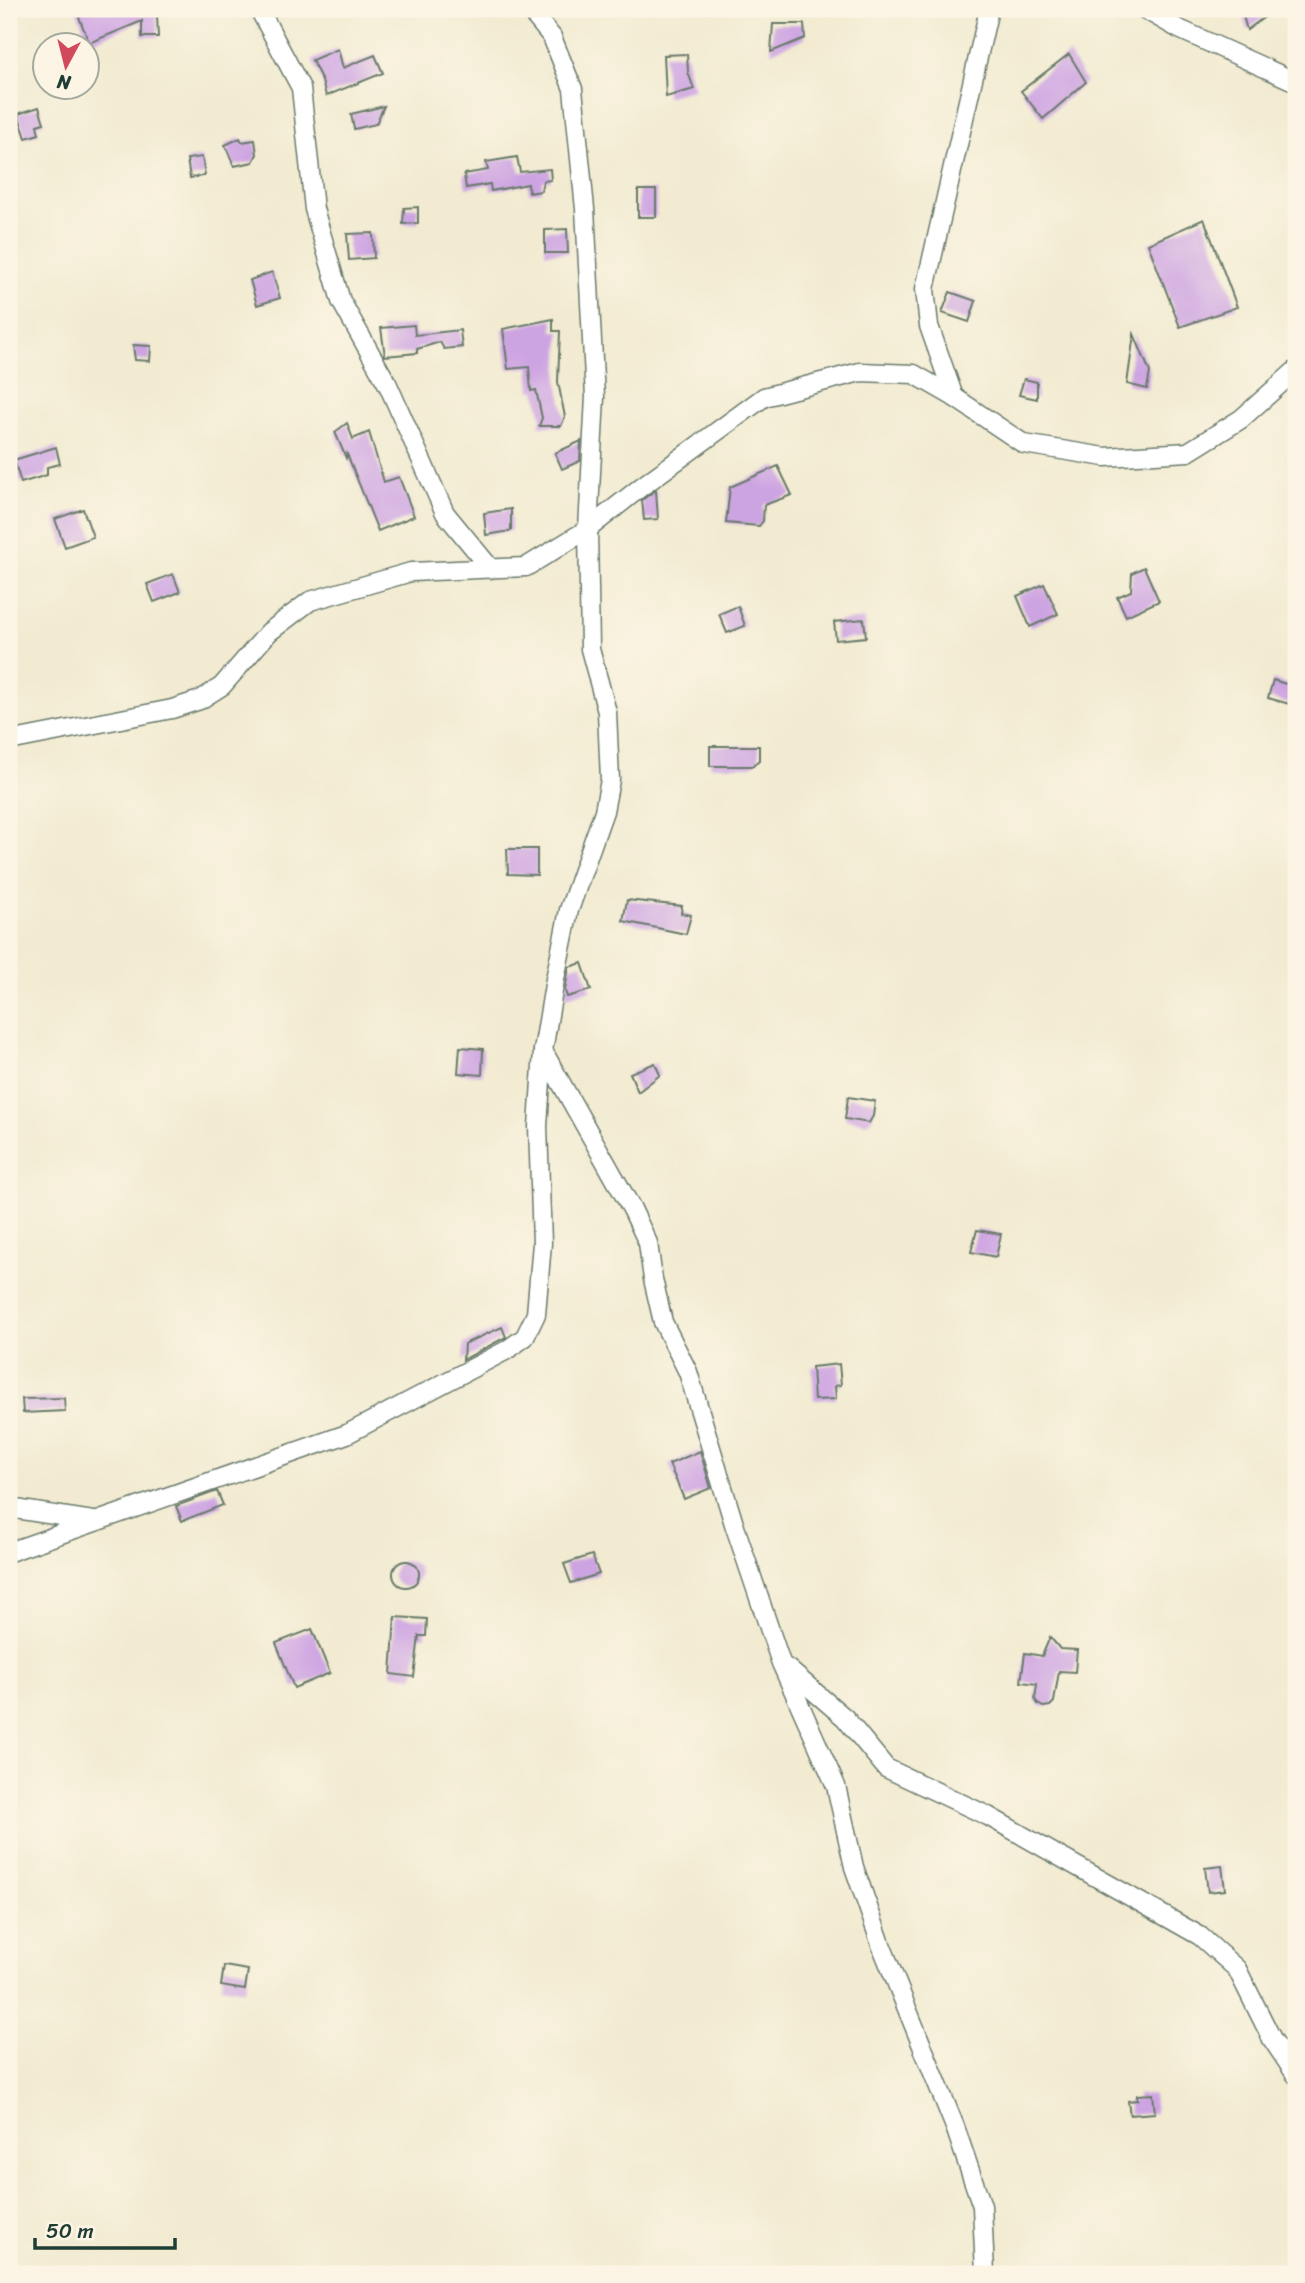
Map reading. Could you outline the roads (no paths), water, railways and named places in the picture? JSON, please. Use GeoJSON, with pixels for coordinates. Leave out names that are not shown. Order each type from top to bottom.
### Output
{"type":"FeatureCollection","features":[{"type":"Feature","properties":{"kind":"street"},"geometry":{"type":"LineString","coordinates":[[259,9],[301,88],[314,209],[341,300],[388,385],[445,513],[491,569]]}},
{"type":"Feature","properties":{"kind":"street"},"geometry":{"type":"LineString","coordinates":[[9,1552],[347,1434],[507,1350],[525,1336],[536,1314],[542,1243],[538,1126],[543,1051],[569,910],[604,811],[610,780],[607,712],[590,649],[588,529],[595,397],[585,209],[573,89],[552,37],[529,9]]}},
{"type":"Feature","properties":{"kind":"street"},"geometry":{"type":"LineString","coordinates":[[954,397],[929,326],[925,289],[989,9]]}},
{"type":"Feature","properties":{"kind":"street"},"geometry":{"type":"LineString","coordinates":[[1144,9],[1179,29],[1296,82]]}},
{"type":"Feature","properties":{"kind":"street"},"geometry":{"type":"LineString","coordinates":[[9,741],[172,709],[200,699],[222,686],[269,632],[310,601],[411,572],[526,567],[588,529],[641,486],[764,397],[860,372],[914,374],[1024,443],[1105,457],[1188,452],[1241,419],[1296,370]]}},
{"type":"Feature","properties":{"kind":"street"},"geometry":{"type":"LineString","coordinates":[[543,1051],[632,1209],[648,1243],[663,1322],[688,1371],[734,1524],[781,1663],[836,1786],[854,1867],[955,2127],[982,2206],[985,2274]]}},
{"type":"Feature","properties":{"kind":"street"},"geometry":{"type":"LineString","coordinates":[[9,1508],[96,1521]]}},
{"type":"Feature","properties":{"kind":"street"},"geometry":{"type":"LineString","coordinates":[[781,1663],[845,1718],[886,1768],[988,1816],[1200,1936],[1237,1969],[1272,2039],[1296,2075]]}}]}
